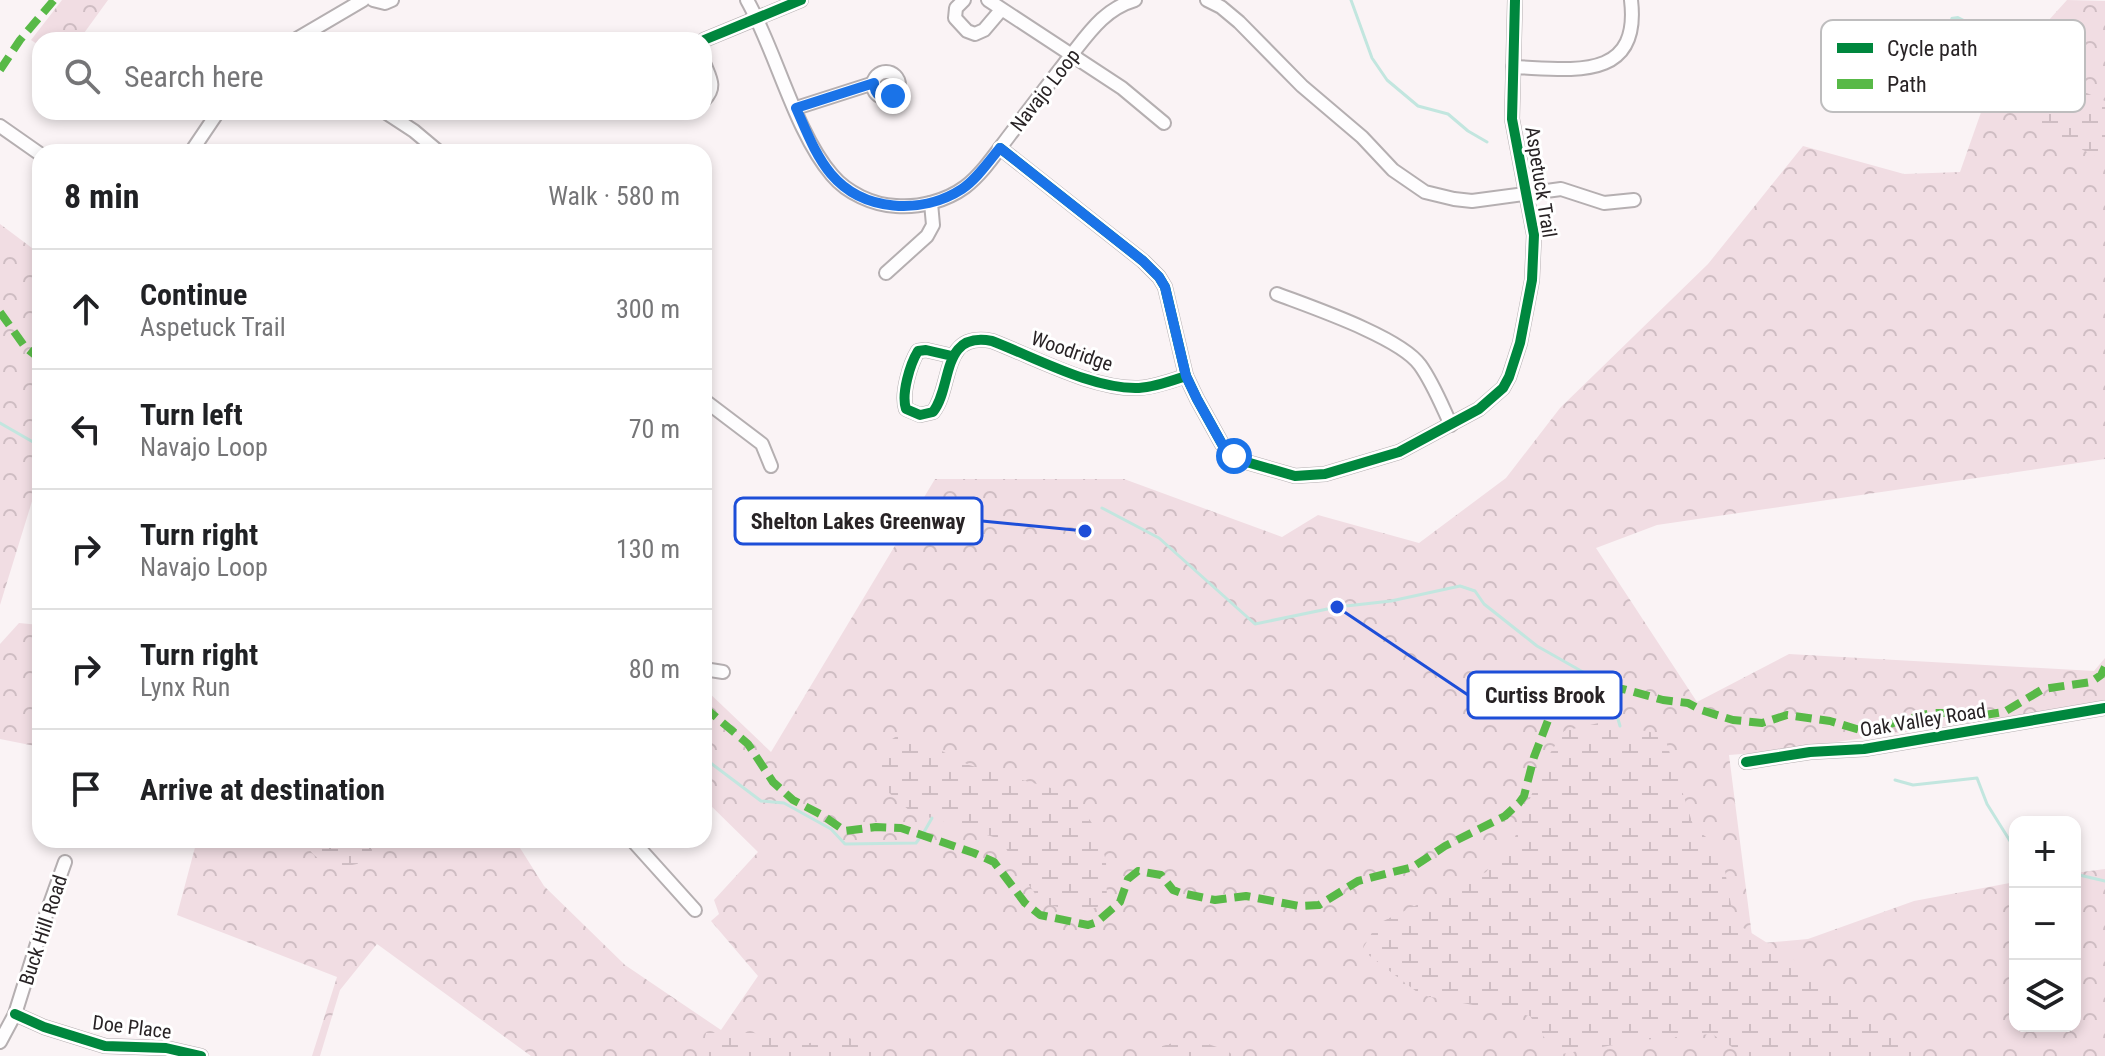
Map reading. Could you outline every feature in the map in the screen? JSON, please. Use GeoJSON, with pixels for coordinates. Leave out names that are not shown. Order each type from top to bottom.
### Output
{"type":"FeatureCollection","features":[{"type":"Feature","properties":{"kind":"street"},"geometry":{"type":"LineString","coordinates":[[319,32],[363,0]]}},
{"type":"Feature","properties":{"kind":"street"},"geometry":{"type":"LineString","coordinates":[[373,0],[385,3],[392,0]]}},
{"type":"Feature","properties":{"kind":"street","name":"Navajo Loop"},"geometry":{"type":"LineString","coordinates":[[747,0],[758,18],[817,153],[831,174],[864,198],[884,205],[910,207],[931,203],[963,189],[1000,148],[1095,24],[1128,1]]}},
{"type":"Feature","properties":{"kind":"street"},"geometry":{"type":"LineString","coordinates":[[712,37],[801,0]]}},
{"type":"Feature","properties":{"kind":"street"},"geometry":{"type":"LineString","coordinates":[[964,0],[956,8],[955,18],[967,31],[975,34],[984,30],[1001,10]]}},
{"type":"Feature","properties":{"kind":"street"},"geometry":{"type":"LineString","coordinates":[[988,0],[1122,88],[1164,123]]}},
{"type":"Feature","properties":{"kind":"street"},"geometry":{"type":"LineString","coordinates":[[1207,0],[1239,22],[1302,86],[1342,118],[1393,170],[1425,192],[1454,199],[1486,200],[1561,189],[1604,203],[1634,200]]}},
{"type":"Feature","properties":{"kind":"street","name":"Aspetuck Trail"},"geometry":{"type":"LineString","coordinates":[[1000,148],[1159,277],[1168,295],[1186,376],[1226,450],[1243,461],[1295,476],[1325,474],[1376,461],[1451,425],[1492,400],[1503,388],[1514,364],[1527,309],[1534,257],[1534,235],[1512,119],[1515,0]]}},
{"type":"Feature","properties":{"kind":"street"},"geometry":{"type":"LineString","coordinates":[[1513,67],[1579,69],[1594,68],[1609,61],[1623,51],[1630,39],[1633,24],[1631,0]]}},
{"type":"Feature","properties":{"kind":"street"},"geometry":{"type":"LineString","coordinates":[[796,108],[874,83]]}},
{"type":"Feature","properties":{"kind":"street"},"geometry":{"type":"LineString","coordinates":[[196,144],[213,120]]}},
{"type":"Feature","properties":{"kind":"street"},"geometry":{"type":"LineString","coordinates":[[397,120],[429,144]]}},
{"type":"Feature","properties":{"kind":"street"},"geometry":{"type":"LineString","coordinates":[[0,126],[32,148]]}},
{"type":"Feature","properties":{"kind":"street"},"geometry":{"type":"LineString","coordinates":[[886,273],[927,236],[933,225],[931,203]]}},
{"type":"Feature","properties":{"kind":"street"},"geometry":{"type":"LineString","coordinates":[[1277,294],[1345,320],[1414,358],[1451,425]]}},
{"type":"Feature","properties":{"kind":"street","name":"Woodridge"},"geometry":{"type":"LineString","coordinates":[[952,356],[918,351],[904,398],[906,409],[925,415],[937,408],[952,356],[973,341],[987,340],[1069,373],[1126,388],[1153,386],[1186,376]]}},
{"type":"Feature","properties":{"kind":"street"},"geometry":{"type":"LineString","coordinates":[[712,406],[762,444],[771,466]]}},
{"type":"Feature","properties":{"kind":"street"},"geometry":{"type":"LineString","coordinates":[[712,670],[723,672]]}},
{"type":"Feature","properties":{"kind":"street","name":"Oak Valley Road"},"geometry":{"type":"LineString","coordinates":[[1746,762],[1810,752],[1864,749],[2105,708]]}},
{"type":"Feature","properties":{"kind":"street"},"geometry":{"type":"LineString","coordinates":[[639,848],[695,910]]}},
{"type":"Feature","properties":{"kind":"street","name":"Buck Hill Road"},"geometry":{"type":"LineString","coordinates":[[0,1042],[15,1014],[65,862]]}},
{"type":"Feature","properties":{"kind":"street","name":"Doe Place"},"geometry":{"type":"LineString","coordinates":[[15,1014],[44,1027],[105,1046],[166,1048],[201,1056]]}},
{"type":"Feature","properties":{"kind":"green space"},"geometry":{"type":"Polygon","coordinates":[[[62,0],[108,0],[85,32],[37,32],[62,0]]]}},
{"type":"Feature","properties":{"kind":"green space"},"geometry":{"type":"Polygon","coordinates":[[[2067,0],[2105,1],[2105,459],[1657,525],[1596,548],[1697,702],[1789,654],[2094,671],[2105,658],[2105,703],[1729,755],[1753,944],[1808,939],[1914,901],[2009,883],[2009,1032],[2081,1032],[2081,872],[2105,869],[2105,1056],[531,1056],[377,944],[340,990],[320,1056],[312,1056],[337,977],[177,915],[195,848],[520,848],[544,886],[625,965],[721,1030],[758,976],[711,921],[719,914],[714,900],[758,852],[712,807],[712,696],[771,752],[935,479],[1124,479],[1282,537],[1318,515],[1419,543],[1506,478],[1560,408],[1708,264],[1803,146],[1904,174],[1960,172],[1981,112],[2085,112],[2085,20],[2049,20],[2067,0]]]}},
{"type":"Feature","properties":{"kind":"green space"},"geometry":{"type":"Polygon","coordinates":[[[2085,92],[2105,101],[2105,161],[2037,127],[2017,112],[2085,112],[2085,92]]]}},
{"type":"Feature","properties":{"kind":"green space"},"geometry":{"type":"Polygon","coordinates":[[[0,224],[32,248],[32,501],[0,605],[0,224]]]}},
{"type":"Feature","properties":{"kind":"green space"},"geometry":{"type":"Polygon","coordinates":[[[19,623],[32,624],[32,745],[0,739],[0,644],[19,623]]]}},
{"type":"Feature","properties":{"kind":"green space"},"geometry":{"type":"Polygon","coordinates":[[[1603,722],[1664,735],[1694,828],[1721,848],[1734,922],[1823,978],[1923,1056],[1746,1056],[1712,1034],[1642,1040],[1556,1055],[1530,1016],[1421,995],[1362,950],[1377,924],[1486,872],[1515,837],[1544,763],[1564,731],[1603,722]]]}},
{"type":"Feature","properties":{"kind":"green space"},"geometry":{"type":"Polygon","coordinates":[[[905,732],[969,765],[1072,794],[1098,832],[1106,861],[1107,903],[1082,913],[1042,903],[1000,839],[911,812],[880,785],[880,752],[888,742],[905,732]]]}},
{"type":"Feature","properties":{"kind":"green space"},"geometry":{"type":"Polygon","coordinates":[[[308,848],[372,850],[370,858],[349,866],[327,863],[308,848]]]}},
{"type":"Feature","properties":{"kind":"green space"},"geometry":{"type":"Polygon","coordinates":[[[706,1033],[754,1033],[802,1044],[849,1038],[876,1049],[881,1056],[701,1056],[706,1033]]]}},
{"type":"Feature","properties":{"kind":"green space"},"geometry":{"type":"Polygon","coordinates":[[[1190,1038],[1226,1050],[1234,1056],[1156,1056],[1159,1047],[1190,1038]]]}},
{"type":"Feature","properties":{"kind":"shaded area"},"geometry":{"type":"Polygon","coordinates":[[[1958,16],[1966,20],[1950,20],[1958,16]]]}},
{"type":"Feature","properties":{"kind":"waterway"},"geometry":{"type":"LineString","coordinates":[[1351,0],[1372,58],[1387,80],[1418,106],[1448,114],[1487,142]]}},
{"type":"Feature","properties":{"kind":"waterway"},"geometry":{"type":"LineString","coordinates":[[0,423],[32,441]]}},
{"type":"Feature","properties":{"kind":"waterway"},"geometry":{"type":"LineString","coordinates":[[1102,508],[1159,538],[1255,624],[1460,586],[1475,591],[1484,604],[1537,646],[1590,676],[1598,685]]}},
{"type":"Feature","properties":{"kind":"waterway"},"geometry":{"type":"LineString","coordinates":[[1604,695],[1616,712],[1620,726]]}},
{"type":"Feature","properties":{"kind":"waterway"},"geometry":{"type":"LineString","coordinates":[[712,764],[761,801],[784,803],[831,829],[845,844],[916,843],[919,839]]}},
{"type":"Feature","properties":{"kind":"waterway"},"geometry":{"type":"LineString","coordinates":[[1895,780],[1913,785],[1977,778],[1987,804],[2009,839]]}},
{"type":"Feature","properties":{"kind":"waterway"},"geometry":{"type":"LineString","coordinates":[[924,832],[932,818]]}},
{"type":"Feature","properties":{"kind":"waterway"},"geometry":{"type":"LineString","coordinates":[[2081,875],[2105,881]]}},
{"type":"Feature","properties":{"kind":"marked path"},"geometry":{"type":"LineString","coordinates":[[0,70],[20,40],[54,0]]}},
{"type":"Feature","properties":{"kind":"marked path"},"geometry":{"type":"LineString","coordinates":[[0,312],[32,353]]}},
{"type":"Feature","properties":{"kind":"marked path"},"geometry":{"type":"LineString","coordinates":[[712,714],[748,744],[773,782],[793,800],[845,831],[901,828],[974,853],[994,862],[1025,903],[1040,915],[1088,925],[1097,922],[1120,902],[1128,879],[1138,871],[1161,875],[1173,890],[1181,893],[1215,900],[1246,896],[1299,906],[1319,905],[1358,881],[1413,867],[1445,846],[1505,816],[1519,803],[1555,702],[1567,691],[1623,689],[1688,703],[1733,720],[1762,723],[1787,715],[1830,721],[1863,731],[1931,713],[1972,717],[2004,712],[2043,689],[2091,682],[2101,675],[2105,667]]}},
{"type":"Feature","properties":{"kind":"cycle path"},"geometry":{"type":"LineString","coordinates":[[712,37],[801,0]]}},
{"type":"Feature","properties":{"kind":"cycle path"},"geometry":{"type":"LineString","coordinates":[[1000,148],[1159,277],[1165,287],[1186,376],[1222,444],[1243,461],[1295,476],[1325,474],[1399,452],[1479,409],[1503,388],[1509,377],[1520,343],[1532,280],[1534,235],[1512,119],[1515,0]]}},
{"type":"Feature","properties":{"kind":"cycle path"},"geometry":{"type":"LineString","coordinates":[[952,356],[918,351],[907,379],[906,409],[920,415],[933,412],[956,352],[964,344],[975,340],[992,341],[1103,384],[1139,388],[1186,376]]}},
{"type":"Feature","properties":{"kind":"cycle path"},"geometry":{"type":"LineString","coordinates":[[1746,762],[1810,752],[1864,749],[2105,708]]}},
{"type":"Feature","properties":{"kind":"cycle path"},"geometry":{"type":"LineString","coordinates":[[15,1014],[44,1027],[105,1046],[166,1048],[201,1056]]}},
{"type":"Feature","properties":{"kind":"place","name":"Shelton Lakes Greenway"},"geometry":{"type":"Point","coordinates":[1085,531]}},
{"type":"Feature","properties":{"kind":"place","name":"Curtiss Brook"},"geometry":{"type":"Point","coordinates":[1337,607]}},
{"type":"Feature","properties":{"kind":"route"},"geometry":{"type":"LineString","coordinates":[[893,96],[879,96],[874,83],[796,108],[809,138],[831,174],[864,198],[891,206],[910,207],[931,203],[963,189],[1000,148],[1159,277],[1168,295],[1186,376],[1217,437],[1234,456]]}}]}
